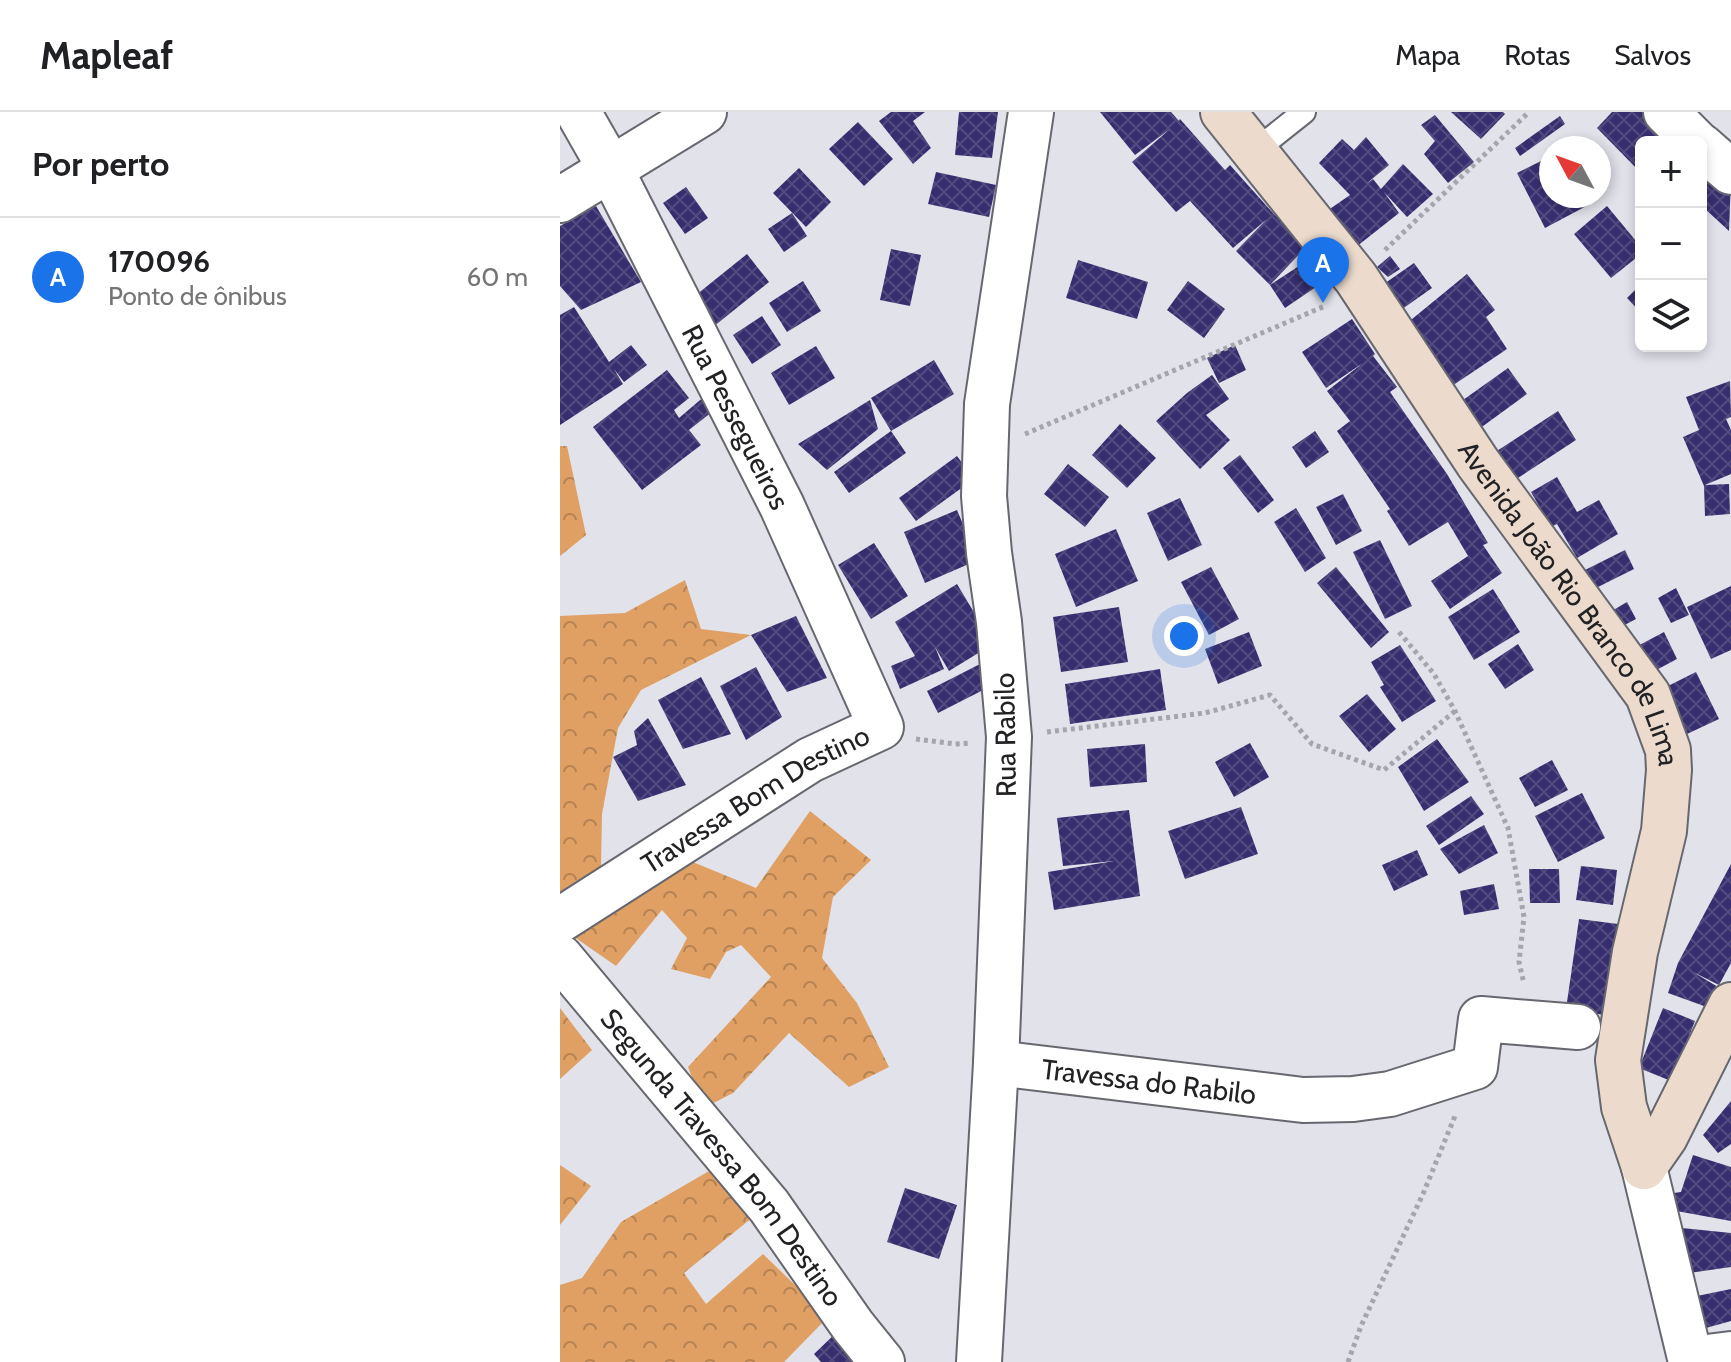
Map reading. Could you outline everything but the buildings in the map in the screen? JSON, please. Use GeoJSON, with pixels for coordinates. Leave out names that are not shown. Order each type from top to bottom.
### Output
{"type":"FeatureCollection","features":[{"type":"Feature","properties":{"kind":"main road","name":"Avenida João Rio Branco de Lima"},"geometry":{"type":"LineString","coordinates":[[1223,112],[1360,284],[1478,463],[1635,674],[1648,695],[1661,727],[1668,750],[1669,770],[1664,831],[1635,952],[1618,1060],[1624,1107],[1644,1167]]}},
{"type":"Feature","properties":{"kind":"main road"},"geometry":{"type":"LineString","coordinates":[[1644,1167],[1665,1137],[1731,1005]]}},
{"type":"Feature","properties":{"kind":"street","name":"Rua Pessegueiros"},"geometry":{"type":"LineString","coordinates":[[578,112],[610,168],[782,506],[881,727]]}},
{"type":"Feature","properties":{"kind":"street"},"geometry":{"type":"LineString","coordinates":[[560,200],[704,112]]}},
{"type":"Feature","properties":{"kind":"street","name":"Rua Rabilo"},"geometry":{"type":"LineString","coordinates":[[979,1362],[996,1063],[1009,737],[984,496],[984,452],[987,404],[1031,112]]}},
{"type":"Feature","properties":{"kind":"street"},"geometry":{"type":"LineString","coordinates":[[1666,112],[1690,136]]}},
{"type":"Feature","properties":{"kind":"street"},"geometry":{"type":"LineString","coordinates":[[1707,151],[1731,172]]}},
{"type":"Feature","properties":{"kind":"street","name":"Travessa Bom Destino"},"geometry":{"type":"LineString","coordinates":[[560,920],[810,760],[881,727]]}},
{"type":"Feature","properties":{"kind":"street","name":"Segunda Travessa Bom Destino"},"geometry":{"type":"LineString","coordinates":[[560,957],[769,1206],[882,1362]]}},
{"type":"Feature","properties":{"kind":"street"},"geometry":{"type":"LineString","coordinates":[[1475,1067],[1481,1019],[1578,1027]]}},
{"type":"Feature","properties":{"kind":"street","name":"Travessa do Rabilo"},"geometry":{"type":"LineString","coordinates":[[996,1063],[1303,1100],[1353,1099],[1390,1094],[1475,1067]]}},
{"type":"Feature","properties":{"kind":"street"},"geometry":{"type":"LineString","coordinates":[[1644,1167],[1704,1358]]}},
{"type":"Feature","properties":{"kind":"lane"},"geometry":{"type":"LineString","coordinates":[[1255,151],[1304,112]]}},
{"type":"Feature","properties":{"kind":"path"},"geometry":{"type":"LineString","coordinates":[[984,452],[1360,284],[1529,112]]}},
{"type":"Feature","properties":{"kind":"path"},"geometry":{"type":"LineString","coordinates":[[1399,632],[1434,674],[1455,711],[1508,828],[1524,917],[1519,962],[1534,1024]]}},
{"type":"Feature","properties":{"kind":"path","name":"Travessa Bom Destino"},"geometry":{"type":"LineString","coordinates":[[881,727],[924,742],[955,744],[1205,713],[1270,695],[1312,744],[1384,770],[1455,711]]}},
{"type":"Feature","properties":{"kind":"path"},"geometry":{"type":"LineString","coordinates":[[1348,1362],[1361,1326],[1423,1194],[1475,1067]]}},
{"type":"Feature","properties":{"kind":"green space"},"geometry":{"type":"Polygon","coordinates":[[[560,446],[567,446],[586,535],[560,556],[560,446]]]}},
{"type":"Feature","properties":{"kind":"green space"},"geometry":{"type":"Polygon","coordinates":[[[685,580],[701,629],[751,635],[641,690],[618,728],[602,814],[601,868],[566,897],[560,893],[560,616],[625,613],[685,580]]]}},
{"type":"Feature","properties":{"kind":"green space"},"geometry":{"type":"Polygon","coordinates":[[[810,811],[871,860],[833,897],[822,958],[857,1003],[889,1067],[849,1087],[789,1033],[733,1093],[704,1108],[688,1067],[771,977],[741,945],[726,952],[710,979],[671,969],[687,938],[662,910],[616,966],[570,934],[688,860],[756,888],[810,811]]]}},
{"type":"Feature","properties":{"kind":"green space"},"geometry":{"type":"Polygon","coordinates":[[[560,1008],[592,1050],[560,1079],[560,1008]]]}},
{"type":"Feature","properties":{"kind":"green space"},"geometry":{"type":"Polygon","coordinates":[[[560,1165],[591,1186],[560,1225],[560,1165]]]}},
{"type":"Feature","properties":{"kind":"green space"},"geometry":{"type":"Polygon","coordinates":[[[716,1167],[753,1217],[684,1273],[706,1304],[763,1254],[828,1317],[784,1362],[560,1362],[560,1285],[582,1278],[621,1222],[716,1167]]]}},
{"type":"Feature","properties":{"kind":"place","name":"170096"},"geometry":{"type":"Point","coordinates":[1323,303]}}]}
